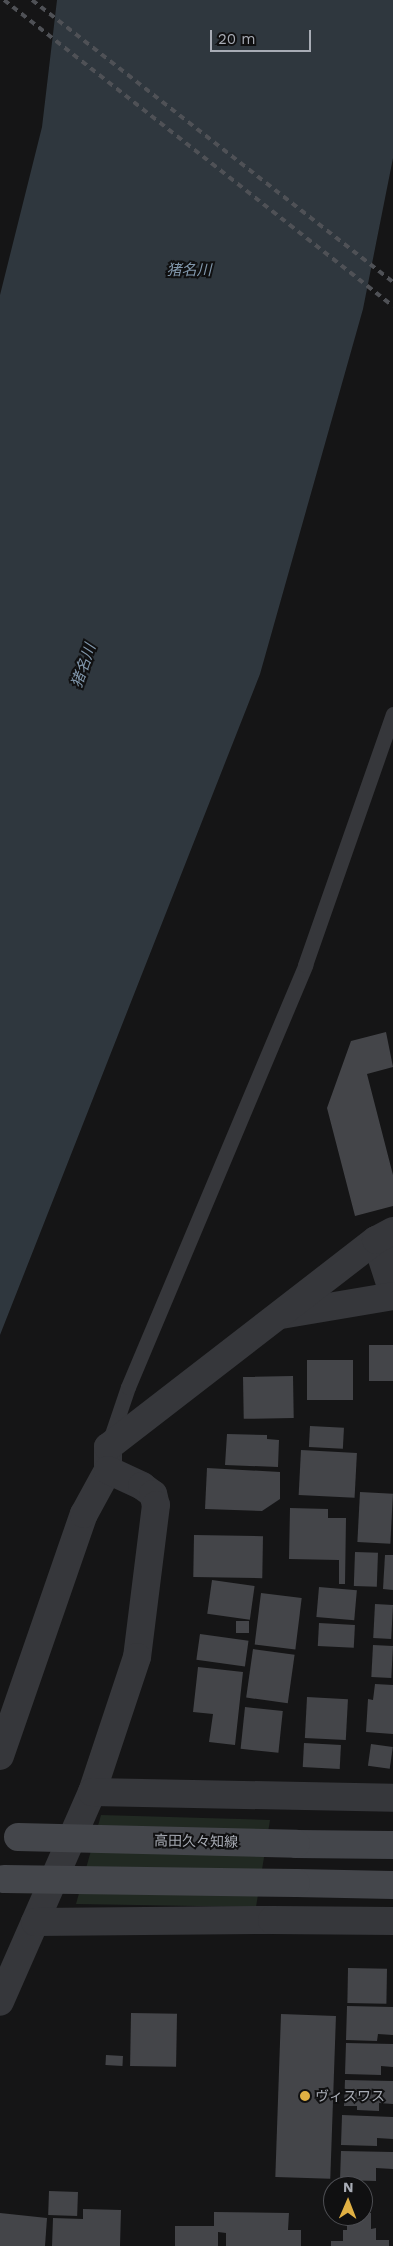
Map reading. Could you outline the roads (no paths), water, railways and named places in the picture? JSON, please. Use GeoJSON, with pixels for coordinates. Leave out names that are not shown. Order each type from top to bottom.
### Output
{"type":"FeatureCollection","features":[{"type":"Feature","properties":{"kind":"main road","name":"高田久々知線"},"geometry":{"type":"LineString","coordinates":[[9,1835],[296,1844],[393,1845]]}},
{"type":"Feature","properties":{"kind":"main road"},"geometry":{"type":"LineString","coordinates":[[2,1879],[393,1885]]}},
{"type":"Feature","properties":{"kind":"street"},"geometry":{"type":"LineString","coordinates":[[0,1756],[84,1514],[108,1458],[277,1316],[384,1236],[393,1295],[277,1316]]}},
{"type":"Feature","properties":{"kind":"street"},"geometry":{"type":"LineString","coordinates":[[0,2002],[92,1792],[137,1657],[156,1505],[153,1494],[108,1458]]}},
{"type":"Feature","properties":{"kind":"street"},"geometry":{"type":"LineString","coordinates":[[92,1792],[393,1798]]}},
{"type":"Feature","properties":{"kind":"street"},"geometry":{"type":"LineString","coordinates":[[35,1922],[393,1921]]}},
{"type":"Feature","properties":{"kind":"lane"},"geometry":{"type":"LineString","coordinates":[[108,1458],[128,1387],[305,965],[393,714]]}},
{"type":"Feature","properties":{"kind":"water","name":"猪名川"},"geometry":{"type":"Polygon","coordinates":[[[57,0],[393,0],[393,158],[363,309],[260,674],[0,1335],[0,295],[42,127],[57,0]]]}},
{"type":"Feature","properties":{"kind":"railway"},"geometry":{"type":"LineString","coordinates":[[4,0],[393,306]]}},
{"type":"Feature","properties":{"kind":"railway"},"geometry":{"type":"LineString","coordinates":[[32,0],[393,282]]}},
{"type":"Feature","properties":{"kind":"place","name":"ヴィスワス"},"geometry":{"type":"Point","coordinates":[305,2096]}}]}
